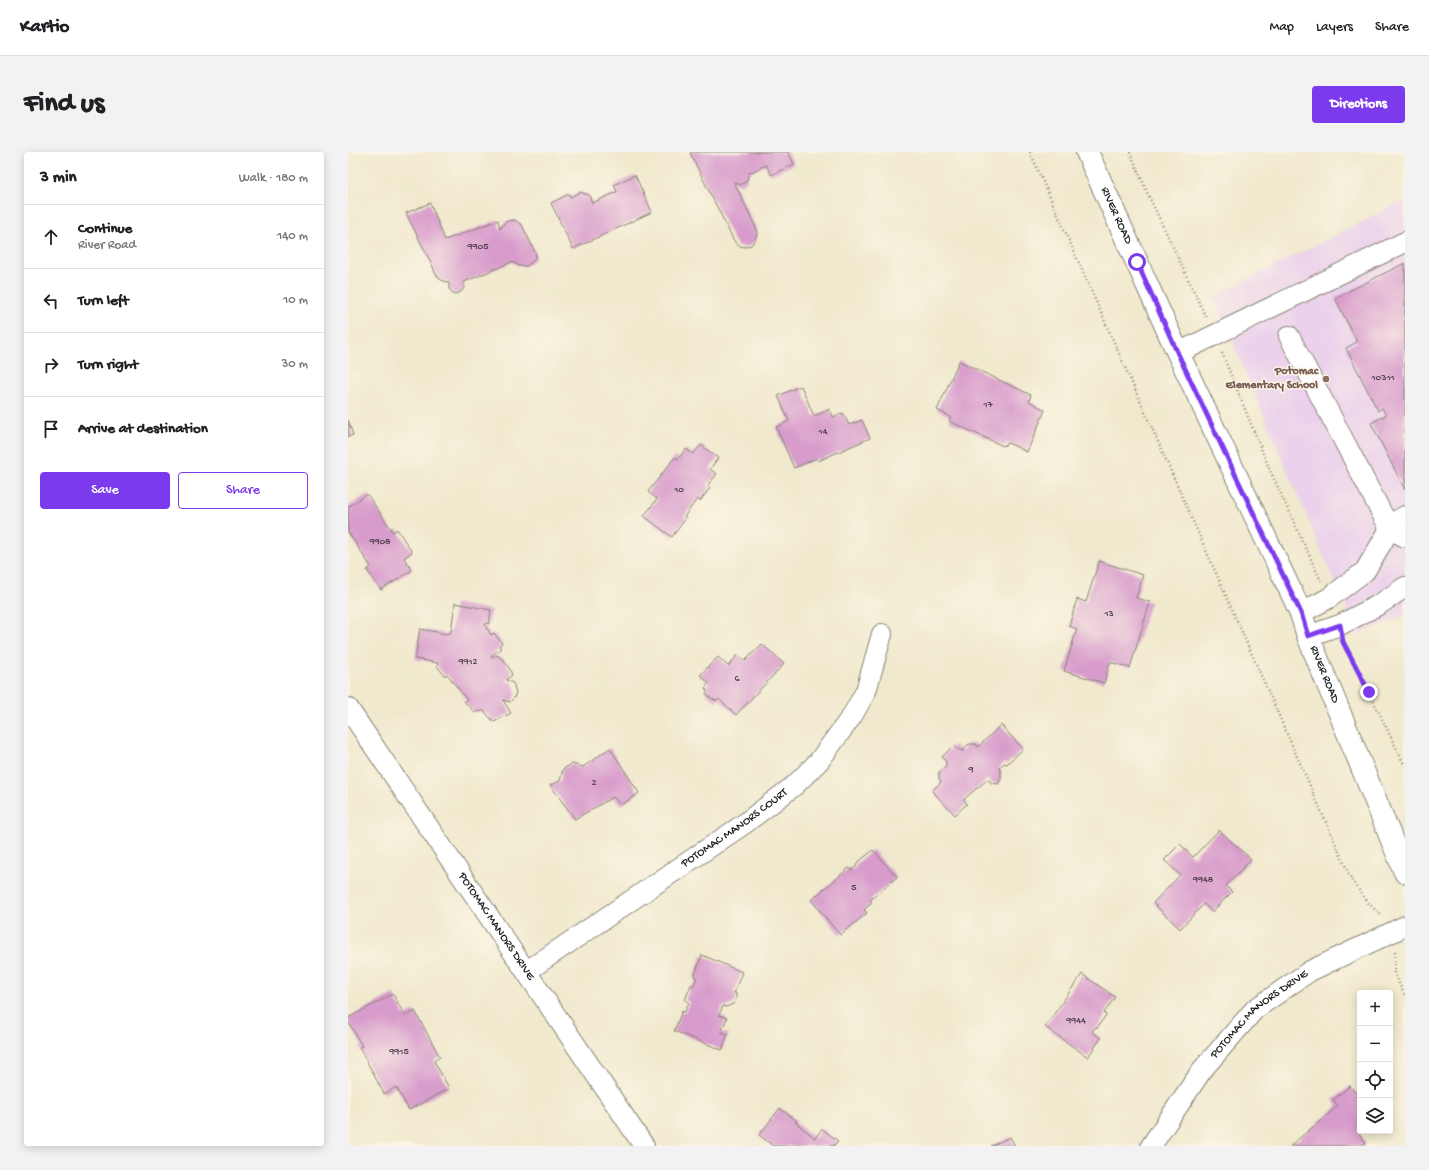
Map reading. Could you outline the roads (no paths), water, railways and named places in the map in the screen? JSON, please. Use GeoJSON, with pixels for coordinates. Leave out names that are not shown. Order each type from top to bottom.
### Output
{"type":"FeatureCollection","features":[{"type":"Feature","properties":{"kind":"main road","name":"RIVER ROAD"},"geometry":{"type":"LineString","coordinates":[[1087,152],[1178,354],[1301,613],[1308,636],[1405,872]]}},
{"type":"Feature","properties":{"kind":"street"},"geometry":{"type":"LineString","coordinates":[[1178,354],[1405,242]]}},
{"type":"Feature","properties":{"kind":"street"},"geometry":{"type":"LineString","coordinates":[[1289,336],[1400,528],[1365,571],[1329,598],[1301,613]]}},
{"type":"Feature","properties":{"kind":"street"},"geometry":{"type":"LineString","coordinates":[[1308,636],[1340,625],[1380,604],[1405,587]]}},
{"type":"Feature","properties":{"kind":"street","name":"POTOMAC MANORS COURT"},"geometry":{"type":"LineString","coordinates":[[527,971],[744,824],[795,786],[819,760],[852,716],[866,691],[882,634]]}},
{"type":"Feature","properties":{"kind":"street","name":"POTOMAC MANORS DRIVE"},"geometry":{"type":"LineString","coordinates":[[348,708],[644,1146]]}},
{"type":"Feature","properties":{"kind":"street","name":"POTOMAC MANORS DRIVE"},"geometry":{"type":"LineString","coordinates":[[1151,1146],[1202,1070],[1255,1009],[1310,971],[1397,929]]}},
{"type":"Feature","properties":{"kind":"place","name":"Potomac Elementary School"},"geometry":{"type":"Point","coordinates":[1326,379]}}]}
